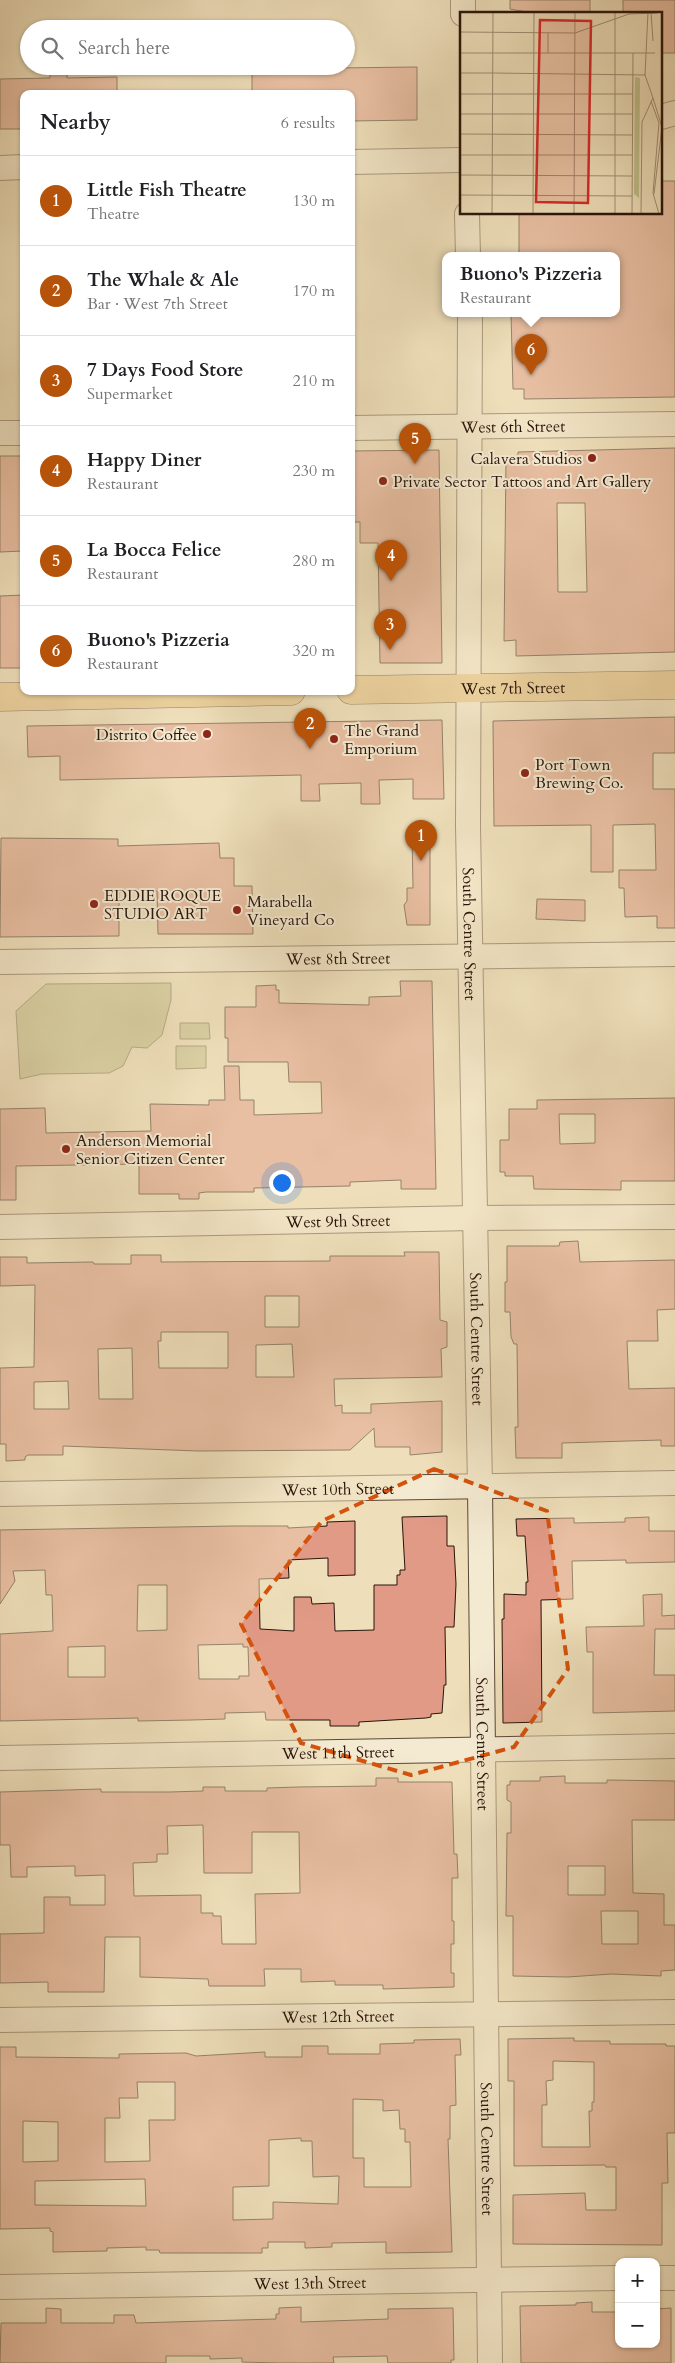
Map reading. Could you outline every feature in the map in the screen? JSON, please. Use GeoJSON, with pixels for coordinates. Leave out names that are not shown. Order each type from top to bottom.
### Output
{"type":"FeatureCollection","features":[{"type":"Feature","properties":{"kind":"main road","name":"West 7th Street"},"geometry":{"type":"LineString","coordinates":[[355,690],[675,685]]}},
{"type":"Feature","properties":{"kind":"main road"},"geometry":{"type":"LineString","coordinates":[[0,697],[97,695]]}},
{"type":"Feature","properties":{"kind":"street"},"geometry":{"type":"LineString","coordinates":[[662,117],[675,113]]}},
{"type":"Feature","properties":{"kind":"street"},"geometry":{"type":"LineString","coordinates":[[355,162],[460,160]]}},
{"type":"Feature","properties":{"kind":"street"},"geometry":{"type":"LineString","coordinates":[[0,168],[20,168]]}},
{"type":"Feature","properties":{"kind":"street"},"geometry":{"type":"LineString","coordinates":[[467,215],[468,252]]}},
{"type":"Feature","properties":{"kind":"street","name":"South Centre Street"},"geometry":{"type":"LineString","coordinates":[[470,317],[469,687],[471,956],[480,1487],[490,2363]]}},
{"type":"Feature","properties":{"kind":"street","name":"West 6th Street"},"geometry":{"type":"LineString","coordinates":[[355,428],[675,424]]}},
{"type":"Feature","properties":{"kind":"street"},"geometry":{"type":"LineString","coordinates":[[0,433],[20,433]]}},
{"type":"Feature","properties":{"kind":"street","name":"West 8th Street"},"geometry":{"type":"LineString","coordinates":[[0,962],[675,954]]}},
{"type":"Feature","properties":{"kind":"street","name":"West 9th Street"},"geometry":{"type":"LineString","coordinates":[[0,1228],[474,1218],[675,1216]]}},
{"type":"Feature","properties":{"kind":"street","name":"West 10th Street"},"geometry":{"type":"LineString","coordinates":[[0,1494],[675,1483]]}},
{"type":"Feature","properties":{"kind":"street","name":"West 11th Street"},"geometry":{"type":"LineString","coordinates":[[0,1758],[675,1746]]}},
{"type":"Feature","properties":{"kind":"street","name":"West 12th Street"},"geometry":{"type":"LineString","coordinates":[[0,2020],[486,2016],[675,2012]]}},
{"type":"Feature","properties":{"kind":"street","name":"West 13th Street"},"geometry":{"type":"LineString","coordinates":[[0,2287],[615,2278]]}},
{"type":"Feature","properties":{"kind":"street"},"geometry":{"type":"LineString","coordinates":[[660,2278],[675,2278]]}},
{"type":"Feature","properties":{"kind":"highlighted area"},"geometry":{"type":"Polygon","coordinates":[[[434,1469],[547,1511],[568,1669],[514,1747],[411,1775],[301,1743],[241,1624],[322,1521],[434,1469]]]}},
{"type":"Feature","properties":{"kind":"green space"},"geometry":{"type":"Polygon","coordinates":[[[171,983],[171,1000],[162,1035],[147,1048],[132,1047],[123,1066],[109,1073],[42,1074],[20,1079],[16,1011],[46,984],[171,983]]]}},
{"type":"Feature","properties":{"kind":"green space"},"geometry":{"type":"Polygon","coordinates":[[[180,1023],[209,1023],[210,1039],[180,1039],[180,1023]]]}},
{"type":"Feature","properties":{"kind":"green space"},"geometry":{"type":"Polygon","coordinates":[[[176,1046],[206,1046],[206,1068],[176,1069],[176,1046]]]}},
{"type":"Feature","properties":{"kind":"building"},"geometry":{"type":"Polygon","coordinates":[[[510,0],[590,0],[590,12],[527,12],[510,9],[510,0]]]}},
{"type":"Feature","properties":{"kind":"building"},"geometry":{"type":"Polygon","coordinates":[[[623,0],[675,0],[675,53],[662,53],[662,12],[623,12],[623,0]]]}},
{"type":"Feature","properties":{"kind":"building"},"geometry":{"type":"Polygon","coordinates":[[[417,67],[417,120],[355,121],[355,90],[252,90],[252,75],[355,75],[355,68],[417,67]]]}},
{"type":"Feature","properties":{"kind":"building"},"geometry":{"type":"Polygon","coordinates":[[[50,75],[67,75],[67,78],[117,77],[117,90],[20,90],[20,129],[0,129],[0,79],[50,78],[50,75]]]}},
{"type":"Feature","properties":{"kind":"building"},"geometry":{"type":"Polygon","coordinates":[[[662,181],[675,181],[675,397],[524,399],[524,389],[513,389],[511,317],[620,317],[620,252],[519,252],[519,215],[662,215],[662,181]]]}},
{"type":"Feature","properties":{"kind":"building"},"geometry":{"type":"Polygon","coordinates":[[[675,448],[675,652],[516,656],[516,640],[504,641],[506,461],[518,461],[518,452],[675,448]],[[557,503],[558,592],[587,592],[585,503],[557,503]]]}},
{"type":"Feature","properties":{"kind":"building"},"geometry":{"type":"Polygon","coordinates":[[[439,450],[442,663],[380,663],[378,543],[360,543],[360,522],[355,522],[355,451],[439,450]]]}},
{"type":"Feature","properties":{"kind":"building"},"geometry":{"type":"Polygon","coordinates":[[[0,456],[20,456],[20,551],[0,552],[0,456]]]}},
{"type":"Feature","properties":{"kind":"building"},"geometry":{"type":"Polygon","coordinates":[[[20,595],[20,668],[0,668],[0,596],[20,595]]]}},
{"type":"Feature","properties":{"kind":"building"},"geometry":{"type":"Polygon","coordinates":[[[675,717],[675,753],[653,753],[653,789],[675,789],[675,928],[657,928],[657,916],[625,917],[624,888],[619,888],[619,870],[656,870],[655,824],[613,825],[613,872],[591,872],[591,825],[494,826],[493,721],[675,717]]]}},
{"type":"Feature","properties":{"kind":"building"},"geometry":{"type":"Polygon","coordinates":[[[442,720],[444,799],[413,799],[413,779],[379,780],[380,804],[361,804],[361,783],[319,784],[320,801],[301,801],[301,775],[60,780],[60,756],[28,757],[27,726],[442,720]]]}},
{"type":"Feature","properties":{"kind":"building"},"geometry":{"type":"Polygon","coordinates":[[[430,833],[430,925],[407,925],[404,905],[407,901],[407,888],[413,888],[412,834],[430,833]]]}},
{"type":"Feature","properties":{"kind":"building"},"geometry":{"type":"Polygon","coordinates":[[[1,838],[118,839],[118,846],[219,843],[220,858],[234,858],[234,886],[252,886],[253,934],[158,934],[157,891],[119,892],[119,936],[0,937],[1,838]]]}},
{"type":"Feature","properties":{"kind":"building"},"geometry":{"type":"Polygon","coordinates":[[[537,899],[585,900],[585,921],[536,919],[537,899]]]}},
{"type":"Feature","properties":{"kind":"building"},"geometry":{"type":"Polygon","coordinates":[[[400,981],[432,981],[436,1189],[401,1189],[401,1180],[350,1182],[350,1186],[254,1188],[254,1192],[206,1192],[199,1193],[199,1199],[179,1199],[179,1194],[139,1194],[139,1164],[16,1166],[16,1200],[0,1200],[0,1109],[45,1108],[46,1133],[151,1131],[150,1104],[209,1105],[209,1100],[225,1100],[224,1066],[239,1066],[240,1100],[254,1100],[254,1115],[322,1113],[321,1082],[289,1082],[288,1062],[228,1062],[228,1038],[225,1038],[225,1007],[256,1007],[256,986],[276,985],[276,990],[279,990],[279,1003],[369,1005],[369,997],[401,996],[400,981]]]}},
{"type":"Feature","properties":{"kind":"building"},"geometry":{"type":"Polygon","coordinates":[[[675,1098],[675,1181],[621,1181],[621,1190],[534,1189],[533,1176],[505,1176],[505,1172],[500,1172],[500,1140],[509,1140],[509,1109],[537,1109],[537,1100],[675,1098]],[[559,1114],[560,1144],[595,1143],[595,1114],[559,1114]]]}},
{"type":"Feature","properties":{"kind":"building"},"geometry":{"type":"Polygon","coordinates":[[[578,1241],[580,1262],[675,1260],[675,1309],[657,1310],[658,1341],[627,1341],[629,1389],[675,1388],[675,1446],[661,1446],[661,1440],[562,1443],[562,1458],[516,1458],[515,1427],[518,1427],[517,1344],[514,1344],[511,1337],[510,1312],[505,1312],[507,1246],[559,1246],[560,1242],[578,1241]]]}},
{"type":"Feature","properties":{"kind":"building"},"geometry":{"type":"Polygon","coordinates":[[[404,1252],[439,1252],[440,1320],[447,1322],[447,1347],[441,1349],[442,1377],[334,1379],[335,1406],[342,1405],[342,1413],[371,1413],[371,1404],[442,1401],[442,1452],[410,1455],[410,1447],[375,1447],[374,1428],[350,1450],[198,1451],[63,1446],[63,1455],[28,1455],[25,1457],[25,1460],[6,1461],[6,1444],[0,1444],[0,1368],[34,1367],[35,1285],[0,1286],[0,1257],[27,1257],[27,1263],[93,1262],[94,1264],[131,1264],[131,1255],[161,1255],[161,1262],[330,1261],[330,1256],[405,1256],[404,1252]],[[265,1296],[265,1327],[299,1327],[299,1296],[265,1296]],[[161,1332],[161,1341],[158,1341],[159,1368],[228,1368],[228,1332],[161,1332]],[[292,1344],[256,1345],[256,1377],[294,1377],[292,1344]],[[132,1348],[98,1349],[99,1399],[133,1399],[132,1348]],[[68,1381],[34,1382],[34,1409],[69,1409],[68,1381]]]}},
{"type":"Feature","properties":{"kind":"building"},"geometry":{"type":"Polygon","coordinates":[[[447,1516],[447,1546],[454,1546],[456,1584],[454,1627],[445,1627],[446,1685],[444,1685],[442,1713],[431,1714],[431,1717],[426,1718],[359,1722],[359,1726],[330,1726],[330,1720],[266,1720],[265,1712],[225,1713],[225,1719],[138,1721],[138,1718],[0,1721],[0,1634],[53,1631],[52,1595],[46,1595],[45,1570],[13,1571],[15,1581],[0,1604],[0,1530],[234,1526],[288,1526],[288,1528],[327,1526],[327,1522],[355,1521],[355,1575],[328,1576],[328,1558],[288,1560],[289,1578],[259,1579],[260,1629],[294,1631],[294,1597],[311,1597],[312,1604],[334,1603],[335,1631],[374,1630],[374,1585],[397,1585],[397,1575],[400,1575],[400,1570],[405,1570],[402,1517],[447,1516]],[[138,1585],[137,1631],[167,1630],[167,1585],[138,1585]],[[243,1644],[198,1645],[199,1679],[239,1679],[239,1676],[249,1676],[248,1647],[243,1647],[243,1644]],[[105,1646],[68,1647],[68,1677],[105,1677],[105,1646]]]}},
{"type":"Feature","properties":{"kind":"building"},"geometry":{"type":"Polygon","coordinates":[[[649,1517],[649,1531],[675,1531],[675,1562],[626,1563],[626,1560],[572,1561],[573,1599],[541,1600],[542,1722],[503,1723],[502,1619],[504,1619],[504,1594],[526,1595],[526,1582],[528,1582],[525,1536],[517,1536],[516,1519],[574,1518],[574,1523],[625,1522],[625,1518],[649,1517]]]}},
{"type":"Feature","properties":{"kind":"building"},"geometry":{"type":"Polygon","coordinates":[[[662,1594],[662,1616],[675,1615],[675,1629],[655,1629],[654,1675],[675,1675],[675,1711],[593,1713],[593,1652],[587,1652],[586,1627],[644,1626],[643,1595],[662,1594]]]}},
{"type":"Feature","properties":{"kind":"building"},"geometry":{"type":"Polygon","coordinates":[[[565,1776],[565,1783],[607,1783],[607,1780],[675,1781],[675,1820],[632,1820],[633,1893],[664,1894],[664,1925],[675,1925],[675,1970],[661,1971],[661,1976],[611,1974],[568,1977],[513,1976],[513,1916],[506,1916],[507,1833],[511,1833],[511,1802],[507,1800],[507,1785],[510,1785],[510,1781],[540,1781],[540,1777],[565,1776]],[[568,1866],[568,1895],[605,1895],[605,1866],[568,1866]],[[601,1911],[602,1944],[638,1944],[638,1911],[601,1911]]]}},
{"type":"Feature","properties":{"kind":"building"},"geometry":{"type":"Polygon","coordinates":[[[376,1778],[398,1778],[398,1782],[452,1782],[454,1854],[457,1854],[458,1878],[452,1878],[454,1944],[451,1944],[451,1973],[454,1973],[454,1987],[383,1989],[383,1985],[335,1985],[335,1981],[301,1982],[301,1969],[264,1969],[265,1986],[209,1986],[208,1979],[140,1977],[140,1937],[105,1937],[104,1992],[48,1992],[48,1982],[0,1983],[0,1934],[44,1933],[44,1897],[70,1897],[70,1905],[105,1905],[105,1875],[75,1876],[75,1866],[27,1867],[27,1877],[11,1877],[10,1845],[0,1845],[0,1792],[101,1789],[101,1792],[170,1792],[203,1791],[203,1787],[225,1787],[225,1791],[267,1791],[267,1788],[376,1786],[376,1778]],[[203,1825],[167,1826],[168,1854],[157,1854],[157,1862],[133,1863],[134,1896],[201,1895],[201,1913],[213,1913],[213,1916],[221,1916],[222,1944],[256,1944],[255,1894],[300,1893],[299,1832],[252,1832],[252,1873],[204,1873],[203,1825]]]}},
{"type":"Feature","properties":{"kind":"building"},"geometry":{"type":"Polygon","coordinates":[[[574,2038],[574,2041],[610,2041],[610,2044],[666,2044],[666,2046],[675,2046],[675,2133],[667,2133],[668,2183],[662,2183],[662,2245],[513,2244],[513,2195],[585,2193],[586,2210],[616,2210],[616,2167],[606,2167],[605,2165],[514,2166],[514,2081],[508,2081],[508,2039],[574,2038]],[[553,2061],[553,2080],[546,2081],[547,2105],[542,2105],[542,2147],[590,2147],[589,2111],[592,2111],[592,2102],[594,2102],[594,2062],[553,2061]]]}},
{"type":"Feature","properties":{"kind":"building"},"geometry":{"type":"Polygon","coordinates":[[[460,2039],[461,2055],[455,2055],[456,2105],[450,2106],[450,2139],[448,2139],[452,2252],[386,2253],[386,2242],[332,2243],[332,2247],[305,2248],[305,2242],[268,2242],[268,2248],[262,2248],[262,2253],[160,2253],[159,2250],[146,2250],[146,2247],[107,2248],[107,2251],[53,2252],[53,2232],[50,2231],[50,2228],[0,2229],[0,2047],[16,2047],[16,2057],[119,2058],[119,2054],[186,2053],[196,2056],[265,2052],[265,2057],[302,2057],[302,2046],[328,2046],[328,2054],[380,2054],[380,2044],[414,2043],[414,2040],[460,2039]],[[137,2082],[138,2098],[119,2098],[120,2118],[105,2118],[105,2162],[150,2161],[149,2120],[175,2120],[175,2082],[137,2082]],[[353,2099],[353,2158],[364,2158],[364,2187],[411,2187],[410,2142],[405,2142],[405,2129],[400,2129],[399,2110],[383,2111],[383,2100],[353,2099]],[[23,2121],[23,2162],[58,2161],[58,2122],[23,2121]],[[301,2138],[269,2140],[269,2186],[233,2187],[233,2220],[273,2219],[273,2202],[338,2204],[339,2176],[313,2177],[312,2141],[301,2141],[301,2138]],[[145,2179],[35,2181],[35,2205],[146,2206],[145,2179]]]}},
{"type":"Feature","properties":{"kind":"building"},"geometry":{"type":"Polygon","coordinates":[[[592,2302],[592,2312],[615,2312],[615,2348],[660,2348],[660,2309],[671,2308],[671,2363],[521,2363],[520,2306],[576,2305],[576,2303],[592,2302]]]}},
{"type":"Feature","properties":{"kind":"building"},"geometry":{"type":"Polygon","coordinates":[[[301,2307],[301,2322],[388,2319],[388,2309],[453,2308],[454,2360],[451,2360],[451,2363],[388,2363],[387,2356],[333,2357],[334,2363],[280,2363],[242,2362],[242,2358],[210,2359],[210,2356],[166,2356],[166,2363],[0,2363],[1,2323],[46,2323],[46,2308],[61,2309],[61,2323],[114,2323],[114,2315],[134,2315],[136,2323],[276,2319],[276,2314],[279,2314],[279,2308],[301,2307]]]}},
{"type":"Feature","properties":{"kind":"place","name":"Buono's Pizzeria"},"geometry":{"type":"Point","coordinates":[531,375]}},
{"type":"Feature","properties":{"kind":"place","name":"Calavera Studios"},"geometry":{"type":"Point","coordinates":[592,458]}},
{"type":"Feature","properties":{"kind":"place","name":"La Bocca Felice"},"geometry":{"type":"Point","coordinates":[415,464]}},
{"type":"Feature","properties":{"kind":"place","name":"Private Sector Tattoos and Art Gallery"},"geometry":{"type":"Point","coordinates":[383,481]}},
{"type":"Feature","properties":{"kind":"place","name":"Happy Diner"},"geometry":{"type":"Point","coordinates":[391,581]}},
{"type":"Feature","properties":{"kind":"place","name":"7 Days Food Store"},"geometry":{"type":"Point","coordinates":[390,650]}},
{"type":"Feature","properties":{"kind":"place","name":"Distrito Coffee"},"geometry":{"type":"Point","coordinates":[207,734]}},
{"type":"Feature","properties":{"kind":"place","name":"The Grand Emporium"},"geometry":{"type":"Point","coordinates":[334,739]}},
{"type":"Feature","properties":{"kind":"place","name":"The Whale & Ale"},"geometry":{"type":"Point","coordinates":[310,749]}},
{"type":"Feature","properties":{"kind":"place","name":"Port Town Brewing Co."},"geometry":{"type":"Point","coordinates":[525,773]}},
{"type":"Feature","properties":{"kind":"place","name":"Little Fish Theatre"},"geometry":{"type":"Point","coordinates":[421,861]}},
{"type":"Feature","properties":{"kind":"place","name":"EDDIE ROQUE STUDIO ART"},"geometry":{"type":"Point","coordinates":[94,904]}},
{"type":"Feature","properties":{"kind":"place","name":"Marabella Vineyard Co"},"geometry":{"type":"Point","coordinates":[237,910]}},
{"type":"Feature","properties":{"kind":"place","name":"Anderson Memorial Senior Citizen Center"},"geometry":{"type":"Point","coordinates":[66,1149]}}]}
